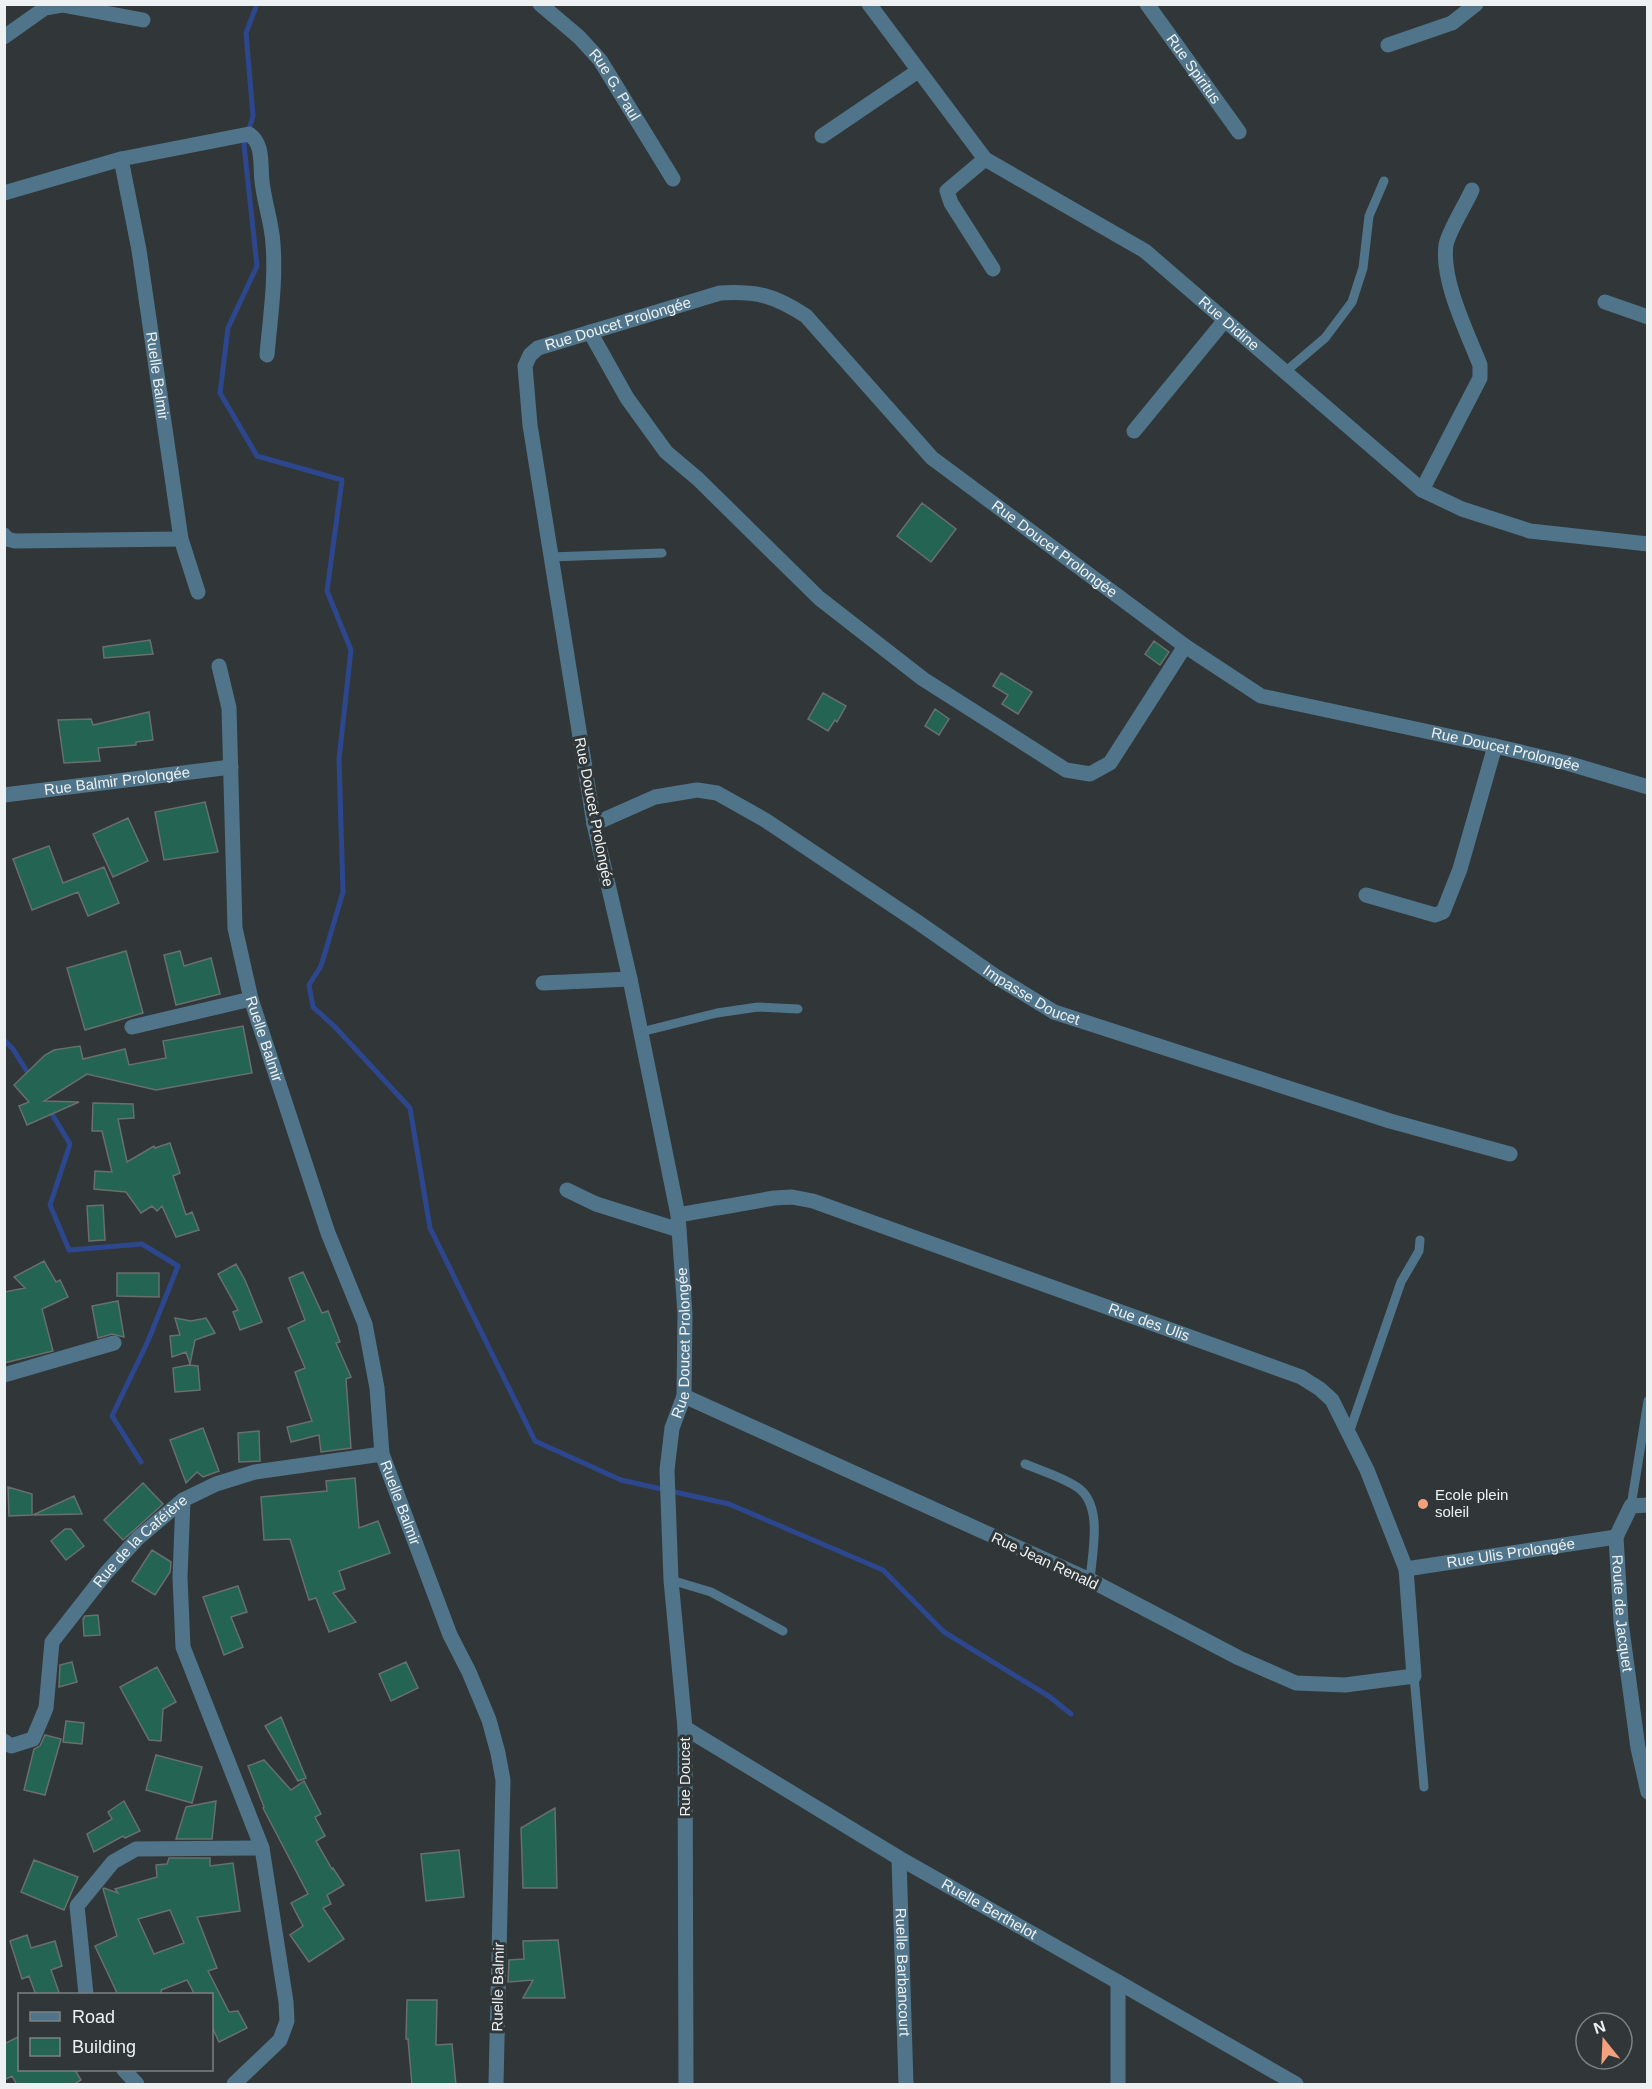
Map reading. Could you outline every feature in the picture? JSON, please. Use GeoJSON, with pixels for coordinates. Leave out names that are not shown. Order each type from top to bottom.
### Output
{"type":"FeatureCollection","features":[{"type":"Feature","properties":{"kind":"street","name":"Rue G. Paul"},"geometry":{"type":"LineString","coordinates":[[540,4],[579,37],[600,60],[673,179]]}},
{"type":"Feature","properties":{"kind":"street","name":"Rue Didine"},"geometry":{"type":"LineString","coordinates":[[869,4],[985,159],[1145,251],[1422,490],[1462,509],[1530,531],[1647,544]]}},
{"type":"Feature","properties":{"kind":"street","name":"Rue Spiritus"},"geometry":{"type":"LineString","coordinates":[[1147,4],[1239,132]]}},
{"type":"Feature","properties":{"kind":"street"},"geometry":{"type":"LineString","coordinates":[[1388,45],[1452,23],[1476,4]]}},
{"type":"Feature","properties":{"kind":"street"},"geometry":{"type":"LineString","coordinates":[[4,37],[45,8],[62,6],[143,20]]}},
{"type":"Feature","properties":{"kind":"street"},"geometry":{"type":"LineString","coordinates":[[822,136],[918,71]]}},
{"type":"Feature","properties":{"kind":"street"},"geometry":{"type":"LineString","coordinates":[[4,193],[121,159],[249,134],[256,139],[259,145],[262,183],[273,243],[274,270],[267,355]]}},
{"type":"Feature","properties":{"kind":"street","name":"Ruelle Balmir"},"geometry":{"type":"LineString","coordinates":[[121,159],[139,250],[181,539],[198,592]]}},
{"type":"Feature","properties":{"kind":"street"},"geometry":{"type":"LineString","coordinates":[[985,159],[947,191],[951,202],[993,269]]}},
{"type":"Feature","properties":{"kind":"street"},"geometry":{"type":"LineString","coordinates":[[1422,490],[1480,378],[1480,365],[1449,282],[1446,261],[1446,243],[1472,190]]}},
{"type":"Feature","properties":{"kind":"street","name":"Rue Doucet Prolongée"},"geometry":{"type":"LineString","coordinates":[[666,1470],[672,1428],[684,1396],[686,1314],[679,1222],[630,979],[594,824],[550,557],[530,425],[525,366],[530,355],[538,348],[720,293],[746,292],[784,302],[806,316],[932,458],[1185,646],[1261,696],[1495,746],[1567,763],[1647,787]]}},
{"type":"Feature","properties":{"kind":"street"},"geometry":{"type":"LineString","coordinates":[[1605,302],[1647,316]]}},
{"type":"Feature","properties":{"kind":"street"},"geometry":{"type":"LineString","coordinates":[[1134,431],[1225,320]]}},
{"type":"Feature","properties":{"kind":"street"},"geometry":{"type":"LineString","coordinates":[[590,332],[627,398],[666,452],[698,479],[819,598],[923,679],[1066,771],[1090,774],[1110,764],[1185,646]]}},
{"type":"Feature","properties":{"kind":"street"},"geometry":{"type":"LineString","coordinates":[[4,535],[7,539],[15,541],[181,539]]}},
{"type":"Feature","properties":{"kind":"street","name":"Ruelle Balmir"},"geometry":{"type":"LineString","coordinates":[[219,666],[229,708],[235,928],[251,999],[328,1233],[365,1324],[377,1388],[382,1454],[450,1635],[469,1672],[489,1720],[504,1780],[496,2085]]}},
{"type":"Feature","properties":{"kind":"street"},"geometry":{"type":"LineString","coordinates":[[1366,895],[1435,915],[1443,912],[1460,869],[1495,746]]}},
{"type":"Feature","properties":{"kind":"street","name":"Rue Balmir Prolongée"},"geometry":{"type":"LineString","coordinates":[[4,795],[231,767]]}},
{"type":"Feature","properties":{"kind":"street","name":"Impasse Doucet"},"geometry":{"type":"LineString","coordinates":[[594,824],[655,797],[697,790],[717,793],[765,820],[995,976],[1054,1012],[1390,1120],[1510,1154]]}},
{"type":"Feature","properties":{"kind":"street"},"geometry":{"type":"LineString","coordinates":[[543,983],[630,979]]}},
{"type":"Feature","properties":{"kind":"street"},"geometry":{"type":"LineString","coordinates":[[132,1027],[251,999]]}},
{"type":"Feature","properties":{"kind":"street"},"geometry":{"type":"LineString","coordinates":[[567,1190],[596,1204],[679,1222]]}},
{"type":"Feature","properties":{"kind":"street","name":"Rue des Ulis"},"geometry":{"type":"LineString","coordinates":[[679,1222],[774,1198],[792,1197],[813,1201],[1301,1377],[1332,1400],[1366,1470],[1406,1569],[1414,1676]]}},
{"type":"Feature","properties":{"kind":"street"},"geometry":{"type":"LineString","coordinates":[[4,1375],[114,1343]]}},
{"type":"Feature","properties":{"kind":"street","name":"Rue Jean Renald"},"geometry":{"type":"LineString","coordinates":[[684,1396],[1090,1580],[1239,1658],[1296,1683],[1345,1684],[1414,1676]]}},
{"type":"Feature","properties":{"kind":"street","name":"Rue de la Caféière"},"geometry":{"type":"LineString","coordinates":[[4,1741],[11,1746],[33,1739],[46,1708],[52,1642],[106,1573],[130,1547],[183,1500],[216,1484],[255,1472],[382,1454]]}},
{"type":"Feature","properties":{"kind":"street","name":"Rue Doucet"},"geometry":{"type":"LineString","coordinates":[[666,1470],[671,1580],[684,1728],[686,2085]]}},
{"type":"Feature","properties":{"kind":"street"},"geometry":{"type":"LineString","coordinates":[[183,1500],[180,1577],[183,1647],[262,1848],[286,2002],[286,2021],[280,2040],[234,2085]]}},
{"type":"Feature","properties":{"kind":"street"},"geometry":{"type":"LineString","coordinates":[[1631,1506],[1647,1505]]}},
{"type":"Feature","properties":{"kind":"street","name":"Route de Jacquet"},"geometry":{"type":"LineString","coordinates":[[1631,1506],[1616,1538],[1621,1622],[1638,1748],[1647,1792]]}},
{"type":"Feature","properties":{"kind":"street","name":"Rue Ulis Prolongée"},"geometry":{"type":"LineString","coordinates":[[1406,1569],[1616,1538]]}},
{"type":"Feature","properties":{"kind":"street","name":"Ruelle Berthelot"},"geometry":{"type":"LineString","coordinates":[[684,1728],[899,1858],[1296,2085]]}},
{"type":"Feature","properties":{"kind":"street"},"geometry":{"type":"LineString","coordinates":[[86,1993],[77,1906],[113,1862],[136,1849],[262,1848]]}},
{"type":"Feature","properties":{"kind":"street","name":"Ruelle Barbancourt"},"geometry":{"type":"LineString","coordinates":[[899,1858],[906,2085]]}},
{"type":"Feature","properties":{"kind":"street"},"geometry":{"type":"LineString","coordinates":[[1118,1982],[1118,2085]]}},
{"type":"Feature","properties":{"kind":"street"},"geometry":{"type":"LineString","coordinates":[[125,2071],[137,2085]]}},
{"type":"Feature","properties":{"kind":"lane"},"geometry":{"type":"LineString","coordinates":[[1286,372],[1325,338],[1352,302],[1363,268],[1369,216],[1384,181]]}},
{"type":"Feature","properties":{"kind":"lane"},"geometry":{"type":"LineString","coordinates":[[550,557],[662,553]]}},
{"type":"Feature","properties":{"kind":"lane"},"geometry":{"type":"LineString","coordinates":[[641,1032],[717,1013],[758,1007],[798,1009]]}},
{"type":"Feature","properties":{"kind":"lane"},"geometry":{"type":"LineString","coordinates":[[1349,1433],[1401,1282],[1419,1251],[1420,1240]]}},
{"type":"Feature","properties":{"kind":"lane","name":"Route de Jacquet"},"geometry":{"type":"LineString","coordinates":[[1631,1506],[1647,1401]]}},
{"type":"Feature","properties":{"kind":"lane"},"geometry":{"type":"LineString","coordinates":[[1025,1464],[1077,1486],[1088,1495],[1094,1519],[1090,1580]]}},
{"type":"Feature","properties":{"kind":"lane"},"geometry":{"type":"LineString","coordinates":[[671,1580],[711,1592],[783,1632]]}},
{"type":"Feature","properties":{"kind":"lane"},"geometry":{"type":"LineString","coordinates":[[1414,1676],[1424,1787]]}},
{"type":"Feature","properties":{"kind":"building"},"geometry":{"type":"Polygon","coordinates":[[[922,503],[956,529],[931,562],[897,536],[922,503]]]}},
{"type":"Feature","properties":{"kind":"building"},"geometry":{"type":"Polygon","coordinates":[[[150,640],[153,654],[104,658],[103,647],[150,640]]]}},
{"type":"Feature","properties":{"kind":"building"},"geometry":{"type":"Polygon","coordinates":[[[1154,641],[1169,652],[1160,665],[1145,654],[1154,641]]]}},
{"type":"Feature","properties":{"kind":"building"},"geometry":{"type":"Polygon","coordinates":[[[1001,673],[1032,692],[1018,714],[1002,704],[1008,695],[993,686],[1001,673]]]}},
{"type":"Feature","properties":{"kind":"building"},"geometry":{"type":"Polygon","coordinates":[[[823,693],[846,706],[837,722],[835,720],[828,731],[808,719],[823,693]]]}},
{"type":"Feature","properties":{"kind":"building"},"geometry":{"type":"Polygon","coordinates":[[[935,709],[949,719],[939,735],[925,726],[935,709]]]}},
{"type":"Feature","properties":{"kind":"building"},"geometry":{"type":"Polygon","coordinates":[[[149,712],[153,740],[136,742],[136,745],[98,748],[100,761],[64,763],[58,720],[91,719],[93,725],[149,712]]]}},
{"type":"Feature","properties":{"kind":"building"},"geometry":{"type":"Polygon","coordinates":[[[205,802],[218,852],[164,860],[155,812],[205,802]]]}},
{"type":"Feature","properties":{"kind":"building"},"geometry":{"type":"Polygon","coordinates":[[[128,818],[148,861],[113,877],[93,834],[128,818]]]}},
{"type":"Feature","properties":{"kind":"building"},"geometry":{"type":"Polygon","coordinates":[[[49,846],[63,883],[104,867],[119,903],[88,916],[78,892],[32,910],[13,859],[49,846]]]}},
{"type":"Feature","properties":{"kind":"building"},"geometry":{"type":"Polygon","coordinates":[[[126,951],[143,1013],[85,1030],[67,968],[126,951]]]}},
{"type":"Feature","properties":{"kind":"building"},"geometry":{"type":"Polygon","coordinates":[[[180,951],[184,966],[211,958],[220,994],[176,1005],[164,955],[180,951]]]}},
{"type":"Feature","properties":{"kind":"building"},"geometry":{"type":"Polygon","coordinates":[[[243,1026],[252,1073],[156,1090],[87,1074],[44,1101],[79,1102],[27,1125],[19,1106],[29,1102],[14,1085],[45,1055],[54,1050],[80,1046],[83,1059],[125,1049],[129,1065],[166,1058],[163,1041],[243,1026]]]}},
{"type":"Feature","properties":{"kind":"building"},"geometry":{"type":"Polygon","coordinates":[[[93,1103],[133,1104],[134,1118],[118,1119],[127,1162],[154,1146],[155,1148],[170,1143],[180,1173],[173,1176],[186,1215],[192,1212],[199,1230],[176,1237],[162,1206],[157,1211],[152,1206],[141,1213],[126,1192],[94,1189],[95,1171],[112,1172],[102,1131],[92,1131],[93,1103]]]}},
{"type":"Feature","properties":{"kind":"building"},"geometry":{"type":"Polygon","coordinates":[[[103,1205],[105,1240],[89,1241],[87,1206],[103,1205]]]}},
{"type":"Feature","properties":{"kind":"building"},"geometry":{"type":"Polygon","coordinates":[[[44,1261],[56,1282],[60,1280],[68,1297],[42,1309],[53,1351],[4,1363],[4,1292],[25,1288],[14,1277],[44,1261]]]}},
{"type":"Feature","properties":{"kind":"building"},"geometry":{"type":"Polygon","coordinates":[[[236,1264],[262,1322],[240,1330],[233,1312],[238,1310],[218,1274],[236,1264]]]}},
{"type":"Feature","properties":{"kind":"building"},"geometry":{"type":"Polygon","coordinates":[[[303,1272],[322,1313],[328,1311],[340,1342],[336,1343],[351,1377],[346,1379],[351,1448],[321,1452],[319,1435],[291,1442],[287,1427],[312,1421],[295,1372],[305,1368],[288,1328],[305,1320],[289,1278],[303,1272]]]}},
{"type":"Feature","properties":{"kind":"building"},"geometry":{"type":"Polygon","coordinates":[[[117,1273],[159,1273],[159,1297],[117,1296],[117,1273]]]}},
{"type":"Feature","properties":{"kind":"building"},"geometry":{"type":"Polygon","coordinates":[[[118,1301],[124,1337],[112,1334],[98,1338],[92,1306],[118,1301]]]}},
{"type":"Feature","properties":{"kind":"building"},"geometry":{"type":"Polygon","coordinates":[[[175,1318],[191,1321],[206,1318],[215,1333],[195,1340],[190,1364],[186,1352],[172,1357],[170,1336],[180,1335],[175,1318]]]}},
{"type":"Feature","properties":{"kind":"building"},"geometry":{"type":"Polygon","coordinates":[[[198,1366],[200,1390],[175,1392],[173,1368],[198,1366]]]}},
{"type":"Feature","properties":{"kind":"building"},"geometry":{"type":"Polygon","coordinates":[[[203,1428],[219,1471],[203,1477],[197,1472],[186,1483],[170,1440],[203,1428]]]}},
{"type":"Feature","properties":{"kind":"building"},"geometry":{"type":"Polygon","coordinates":[[[259,1431],[260,1461],[239,1462],[238,1433],[259,1431]]]}},
{"type":"Feature","properties":{"kind":"building"},"geometry":{"type":"Polygon","coordinates":[[[355,1478],[359,1528],[378,1521],[390,1553],[339,1571],[345,1589],[333,1593],[356,1622],[329,1632],[316,1598],[309,1600],[290,1539],[264,1540],[261,1497],[327,1491],[326,1481],[355,1478]]]}},
{"type":"Feature","properties":{"kind":"building"},"geometry":{"type":"Polygon","coordinates":[[[143,1483],[163,1504],[123,1540],[104,1520],[143,1483]]]}},
{"type":"Feature","properties":{"kind":"building"},"geometry":{"type":"Polygon","coordinates":[[[8,1487],[32,1494],[32,1515],[9,1516],[8,1487]]]}},
{"type":"Feature","properties":{"kind":"building"},"geometry":{"type":"Polygon","coordinates":[[[74,1496],[82,1514],[33,1515],[74,1496]]]}},
{"type":"Feature","properties":{"kind":"building"},"geometry":{"type":"Polygon","coordinates":[[[65,1529],[71,1529],[84,1546],[66,1560],[51,1541],[65,1529]]]}},
{"type":"Feature","properties":{"kind":"building"},"geometry":{"type":"Polygon","coordinates":[[[152,1550],[171,1562],[170,1572],[155,1595],[132,1581],[152,1550]]]}},
{"type":"Feature","properties":{"kind":"building"},"geometry":{"type":"Polygon","coordinates":[[[238,1586],[247,1612],[231,1617],[243,1647],[224,1655],[203,1597],[238,1586]]]}},
{"type":"Feature","properties":{"kind":"building"},"geometry":{"type":"Polygon","coordinates":[[[98,1615],[100,1635],[84,1636],[83,1619],[85,1616],[98,1615]]]}},
{"type":"Feature","properties":{"kind":"building"},"geometry":{"type":"Polygon","coordinates":[[[72,1662],[77,1682],[59,1687],[60,1665],[72,1662]]]}},
{"type":"Feature","properties":{"kind":"building"},"geometry":{"type":"Polygon","coordinates":[[[406,1662],[418,1688],[391,1701],[379,1674],[406,1662]]]}},
{"type":"Feature","properties":{"kind":"building"},"geometry":{"type":"Polygon","coordinates":[[[157,1667],[176,1702],[163,1709],[161,1741],[149,1740],[120,1687],[157,1667]]]}},
{"type":"Feature","properties":{"kind":"building"},"geometry":{"type":"Polygon","coordinates":[[[281,1717],[306,1778],[298,1781],[265,1726],[281,1717]]]}},
{"type":"Feature","properties":{"kind":"building"},"geometry":{"type":"Polygon","coordinates":[[[66,1721],[84,1723],[82,1744],[63,1742],[66,1721]]]}},
{"type":"Feature","properties":{"kind":"building"},"geometry":{"type":"Polygon","coordinates":[[[45,1735],[61,1739],[45,1795],[24,1790],[34,1749],[40,1746],[45,1735]]]}},
{"type":"Feature","properties":{"kind":"building"},"geometry":{"type":"Polygon","coordinates":[[[156,1755],[202,1767],[192,1803],[146,1790],[156,1755]]]}},
{"type":"Feature","properties":{"kind":"building"},"geometry":{"type":"Polygon","coordinates":[[[264,1760],[291,1790],[304,1781],[321,1814],[315,1817],[325,1836],[316,1841],[344,1885],[327,1895],[331,1904],[323,1908],[344,1939],[309,1962],[290,1935],[303,1926],[291,1903],[308,1894],[263,1808],[248,1766],[264,1760]]]}},
{"type":"Feature","properties":{"kind":"building"},"geometry":{"type":"Polygon","coordinates":[[[124,1801],[140,1831],[125,1838],[123,1836],[94,1852],[87,1834],[112,1819],[108,1812],[124,1801]]]}},
{"type":"Feature","properties":{"kind":"building"},"geometry":{"type":"Polygon","coordinates":[[[216,1801],[212,1839],[176,1839],[186,1807],[216,1801]]]}},
{"type":"Feature","properties":{"kind":"building"},"geometry":{"type":"Polygon","coordinates":[[[555,1808],[557,1888],[523,1888],[521,1828],[555,1808]]]}},
{"type":"Feature","properties":{"kind":"building"},"geometry":{"type":"Polygon","coordinates":[[[459,1850],[464,1897],[426,1901],[421,1854],[459,1850]]]}},
{"type":"Feature","properties":{"kind":"building"},"geometry":{"type":"Polygon","coordinates":[[[169,1858],[210,1858],[210,1866],[233,1863],[240,1911],[197,1917],[217,1968],[208,1971],[229,2012],[238,2011],[247,2028],[219,2042],[213,2029],[213,1993],[194,1993],[187,1980],[161,1990],[162,1993],[117,1993],[95,1946],[117,1936],[103,1889],[118,1893],[115,1889],[157,1877],[156,1865],[167,1864],[169,1858]],[[170,1910],[138,1919],[154,1954],[184,1943],[170,1910]]]}},
{"type":"Feature","properties":{"kind":"building"},"geometry":{"type":"Polygon","coordinates":[[[34,1860],[78,1877],[64,1910],[21,1892],[34,1860]]]}},
{"type":"Feature","properties":{"kind":"building"},"geometry":{"type":"Polygon","coordinates":[[[27,1935],[31,1948],[55,1941],[62,1966],[51,1970],[59,1993],[35,1993],[29,1976],[22,1979],[10,1941],[27,1935]]]}},
{"type":"Feature","properties":{"kind":"building"},"geometry":{"type":"Polygon","coordinates":[[[558,1940],[565,1998],[523,1998],[533,1980],[508,1982],[509,1960],[524,1959],[523,1941],[558,1940]]]}},
{"type":"Feature","properties":{"kind":"building"},"geometry":{"type":"Polygon","coordinates":[[[407,2000],[437,2000],[436,2045],[452,2044],[456,2085],[412,2085],[408,2039],[406,2039],[407,2000]]]}},
{"type":"Feature","properties":{"kind":"building"},"geometry":{"type":"Polygon","coordinates":[[[18,2037],[18,2071],[76,2071],[81,2080],[73,2085],[17,2085],[12,2076],[4,2080],[4,2044],[18,2037]]]}},
{"type":"Feature","properties":{"kind":"waterway"},"geometry":{"type":"LineString","coordinates":[[257,4],[246,33],[253,116],[244,145],[257,266],[228,328],[220,393],[257,456],[342,480],[327,591],[351,650],[339,759],[343,892],[321,966],[309,985],[313,1007],[335,1027],[410,1108],[430,1228],[535,1441],[621,1480],[729,1504],[883,1570],[944,1632],[1050,1697],[1071,1714]]}},
{"type":"Feature","properties":{"kind":"waterway"},"geometry":{"type":"LineString","coordinates":[[4,1040],[13,1049],[31,1078]]}},
{"type":"Feature","properties":{"kind":"waterway"},"geometry":{"type":"LineString","coordinates":[[49,1109],[70,1144],[50,1205],[69,1250],[142,1244],[178,1266],[148,1341],[112,1416],[141,1462]]}},
{"type":"Feature","properties":{"kind":"place","name":"Ecole plein soleil"},"geometry":{"type":"Point","coordinates":[1423,1504]}}]}
